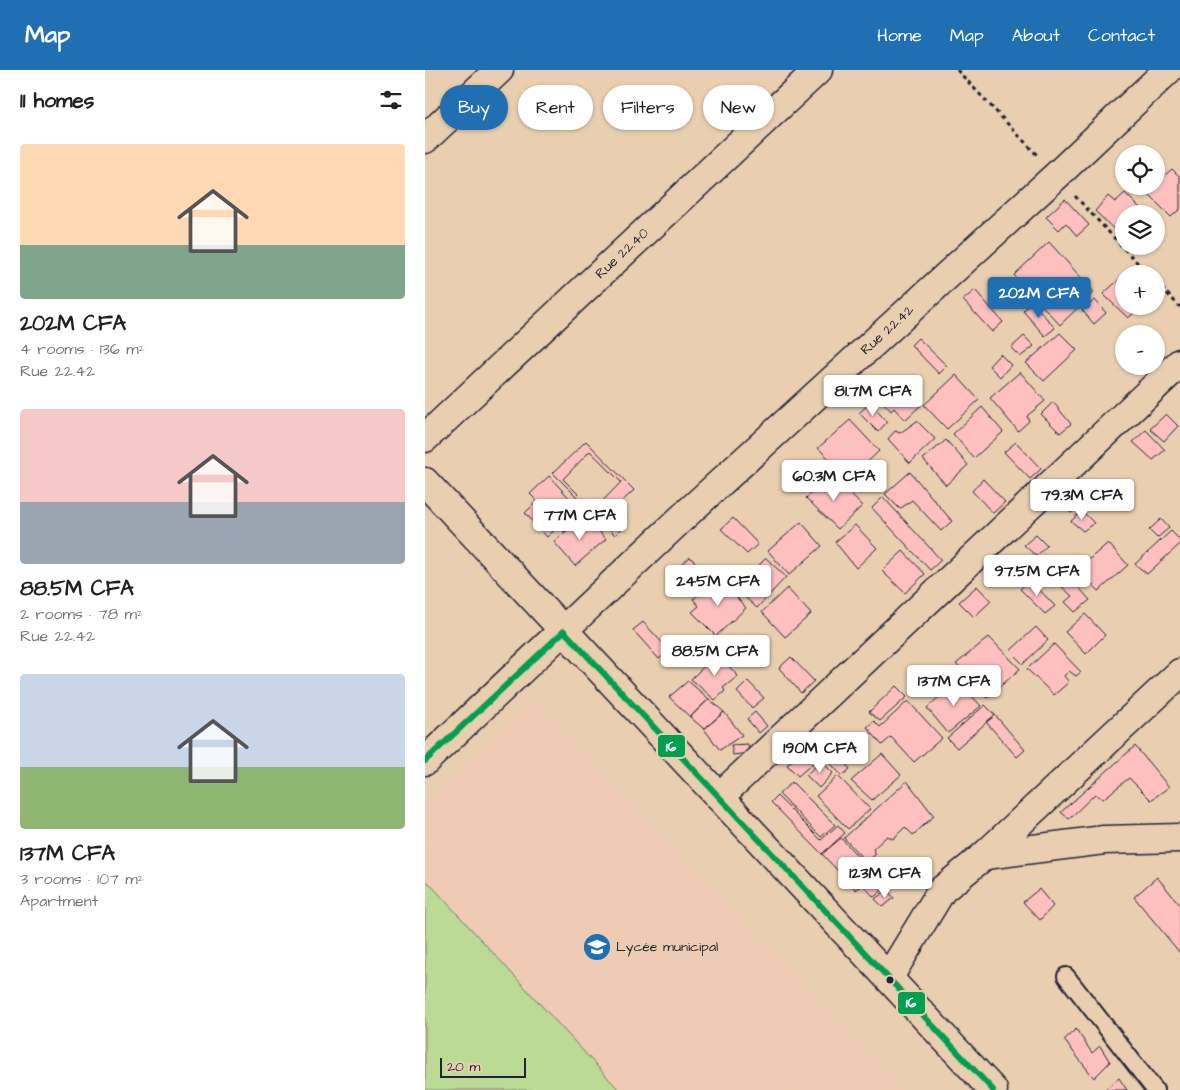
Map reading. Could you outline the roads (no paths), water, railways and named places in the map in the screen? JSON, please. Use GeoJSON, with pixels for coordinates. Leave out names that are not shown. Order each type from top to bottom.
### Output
{"type":"FeatureCollection","features":[{"type":"Feature","properties":{"kind":"street"},"geometry":{"type":"LineString","coordinates":[[425,139],[499,70]]}},
{"type":"Feature","properties":{"kind":"street","name":"Rue 22.40"},"geometry":{"type":"LineString","coordinates":[[425,438],[818,70]]}},
{"type":"Feature","properties":{"kind":"street","name":"Rue 22.42"},"geometry":{"type":"LineString","coordinates":[[425,761],[691,510],[1056,176],[1168,70]]}},
{"type":"Feature","properties":{"kind":"street"},"geometry":{"type":"LineString","coordinates":[[719,797],[1180,364]]}},
{"type":"Feature","properties":{"kind":"street"},"geometry":{"type":"LineString","coordinates":[[425,482],[993,1090]]}},
{"type":"Feature","properties":{"kind":"street"},"geometry":{"type":"LineString","coordinates":[[889,977],[942,890],[985,855],[1180,673]]}},
{"type":"Feature","properties":{"kind":"street"},"geometry":{"type":"LineString","coordinates":[[985,855],[1105,840],[1180,838]]}},
{"type":"Feature","properties":{"kind":"lane"},"geometry":{"type":"LineString","coordinates":[[1065,976],[1155,1090]]}},
{"type":"Feature","properties":{"kind":"place","name":"Lycée municipal"},"geometry":{"type":"Point","coordinates":[597,947]}}]}
